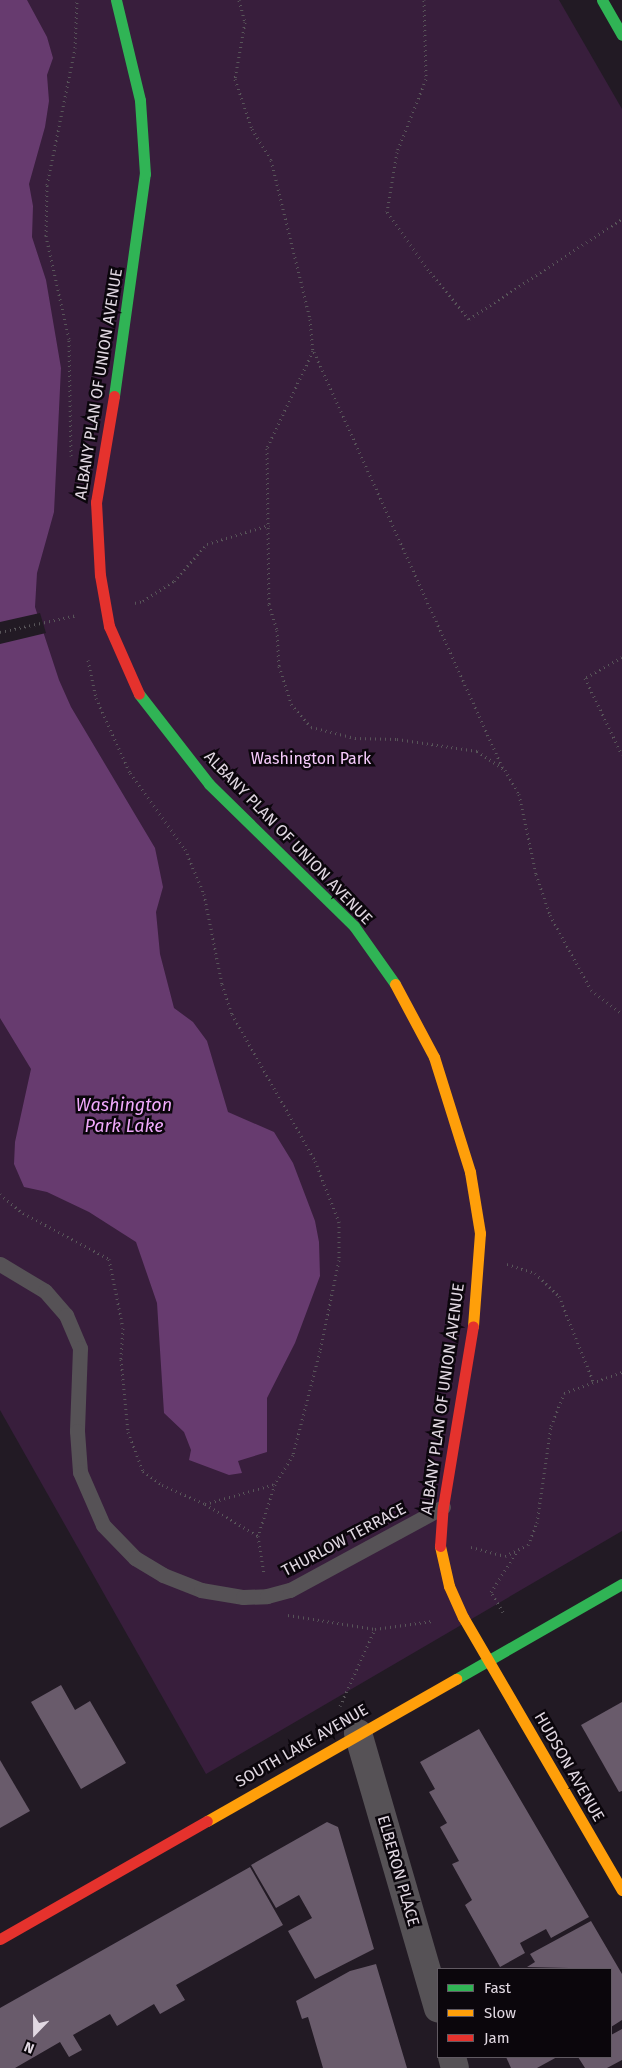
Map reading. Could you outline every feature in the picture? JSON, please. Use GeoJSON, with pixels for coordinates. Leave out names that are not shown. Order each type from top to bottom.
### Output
{"type":"FeatureCollection","features":[{"type":"Feature","properties":{"kind":"street","name":"ALBANY PLAN OF UNION AVENUE"},"geometry":{"type":"LineString","coordinates":[[116,0],[140,100],[145,174],[129,304],[96,502],[100,575],[110,626],[133,685],[152,712],[209,784],[354,926],[399,990],[434,1057],[470,1172],[480,1233],[474,1319],[443,1507],[440,1550],[449,1586],[463,1617],[488,1660]]}},
{"type":"Feature","properties":{"kind":"street"},"geometry":{"type":"LineString","coordinates":[[602,0],[622,35]]}},
{"type":"Feature","properties":{"kind":"street","name":"SOUTH LAKE AVENUE"},"geometry":{"type":"LineString","coordinates":[[0,1939],[622,1584]]}},
{"type":"Feature","properties":{"kind":"street","name":"HUDSON AVENUE"},"geometry":{"type":"LineString","coordinates":[[488,1660],[622,1890]]}},
{"type":"Feature","properties":{"kind":"street","name":"ELBERON PLACE"},"geometry":{"type":"LineString","coordinates":[[358,1733],[437,2006]]}},
{"type":"Feature","properties":{"kind":"lane","name":"THURLOW TERRACE"},"geometry":{"type":"LineString","coordinates":[[0,1264],[45,1291],[66,1315],[80,1348],[77,1431],[80,1472],[103,1525],[135,1558],[163,1575],[201,1590],[243,1597],[267,1596],[290,1590],[443,1507]]}},
{"type":"Feature","properties":{"kind":"path"},"geometry":{"type":"LineString","coordinates":[[71,459],[69,339],[46,236],[47,185],[75,48],[77,0]]}},
{"type":"Feature","properties":{"kind":"path"},"geometry":{"type":"LineString","coordinates":[[239,0],[244,22],[235,79],[252,129],[271,160],[310,319],[313,351],[504,770],[519,794],[536,874],[550,915],[592,990],[622,1013]]}},
{"type":"Feature","properties":{"kind":"path"},"geometry":{"type":"LineString","coordinates":[[424,0],[426,79],[397,152],[387,212],[430,272],[469,319],[622,219]]}},
{"type":"Feature","properties":{"kind":"path"},"geometry":{"type":"LineString","coordinates":[[313,351],[267,448],[265,481],[269,526],[269,604],[277,630],[279,666],[291,704],[311,727],[355,738],[397,739],[477,751],[504,770]]}},
{"type":"Feature","properties":{"kind":"path"},"geometry":{"type":"LineString","coordinates":[[0,632],[106,607],[143,601],[174,581],[208,544],[269,526]]}},
{"type":"Feature","properties":{"kind":"path"},"geometry":{"type":"LineString","coordinates":[[74,606],[74,616],[77,623]]}},
{"type":"Feature","properties":{"kind":"path"},"geometry":{"type":"LineString","coordinates":[[88,655],[96,698],[130,773],[185,849],[204,894],[220,975],[232,1014],[315,1161],[339,1222],[339,1260],[320,1352],[293,1455],[275,1484],[258,1536],[267,1596],[291,1618],[375,1629],[463,1617]]}},
{"type":"Feature","properties":{"kind":"path"},"geometry":{"type":"LineString","coordinates":[[622,657],[585,678],[622,755]]}},
{"type":"Feature","properties":{"kind":"path"},"geometry":{"type":"LineString","coordinates":[[0,1194],[23,1213],[109,1259],[121,1311],[121,1359],[133,1452],[143,1471],[149,1476],[205,1504],[258,1536]]}},
{"type":"Feature","properties":{"kind":"path"},"geometry":{"type":"LineString","coordinates":[[478,1261],[511,1264],[535,1273],[559,1296],[593,1381]]}},
{"type":"Feature","properties":{"kind":"path"},"geometry":{"type":"LineString","coordinates":[[441,1529],[462,1544],[486,1553],[505,1556],[528,1544],[536,1522],[551,1426],[564,1393],[622,1372]]}},
{"type":"Feature","properties":{"kind":"path"},"geometry":{"type":"LineString","coordinates":[[205,1504],[275,1484]]}},
{"type":"Feature","properties":{"kind":"path"},"geometry":{"type":"LineString","coordinates":[[503,1612],[491,1592],[518,1550]]}},
{"type":"Feature","properties":{"kind":"path"},"geometry":{"type":"LineString","coordinates":[[340,1706],[375,1629]]}},
{"type":"Feature","properties":{"kind":"green space","name":"Washington Park"},"geometry":{"type":"Polygon","coordinates":[[[0,0],[559,0],[622,109],[622,1531],[206,1774],[0,1410],[0,0]]]}},
{"type":"Feature","properties":{"kind":"water","name":"Washington Park Lake"},"geometry":{"type":"Polygon","coordinates":[[[0,0],[27,0],[47,37],[53,58],[47,75],[49,101],[45,127],[29,184],[33,206],[32,237],[46,280],[61,368],[54,512],[37,573],[35,607],[59,680],[71,707],[155,848],[163,887],[156,912],[160,954],[174,1008],[193,1022],[207,1041],[228,1112],[274,1132],[293,1163],[315,1221],[319,1242],[320,1276],[295,1343],[267,1398],[267,1452],[238,1461],[242,1473],[229,1475],[189,1460],[191,1450],[184,1432],[164,1413],[157,1303],[136,1242],[89,1212],[47,1192],[24,1187],[14,1164],[15,1142],[31,1069],[0,1018],[0,0]]]}},
{"type":"Feature","properties":{"kind":"pier"},"geometry":{"type":"Polygon","coordinates":[[[40,613],[46,633],[0,644],[0,622],[40,613]]]}},
{"type":"Feature","properties":{"kind":"building"},"geometry":{"type":"Polygon","coordinates":[[[61,1685],[75,1710],[90,1701],[126,1763],[81,1789],[31,1702],[61,1685]]]}},
{"type":"Feature","properties":{"kind":"building"},"geometry":{"type":"Polygon","coordinates":[[[622,1702],[622,1791],[619,1792],[581,1725],[622,1702]]]}},
{"type":"Feature","properties":{"kind":"building"},"geometry":{"type":"Polygon","coordinates":[[[479,1729],[589,1917],[551,1938],[546,1929],[520,1943],[525,1953],[500,1967],[465,1905],[472,1900],[452,1864],[459,1861],[440,1827],[447,1823],[429,1792],[435,1789],[420,1762],[479,1729]]]}},
{"type":"Feature","properties":{"kind":"building"},"geometry":{"type":"Polygon","coordinates":[[[0,1760],[30,1811],[0,1828],[0,1760]]]}},
{"type":"Feature","properties":{"kind":"building"},"geometry":{"type":"Polygon","coordinates":[[[327,1822],[338,1827],[374,1949],[315,1979],[288,1931],[312,1918],[299,1895],[276,1908],[251,1865],[327,1822]]]}},
{"type":"Feature","properties":{"kind":"building"},"geometry":{"type":"Polygon","coordinates":[[[250,1867],[283,1925],[176,1985],[185,2000],[160,2014],[154,2004],[117,2026],[110,2014],[73,2035],[82,2050],[69,2057],[60,2042],[15,2068],[0,2068],[0,2008],[250,1867]]]}},
{"type":"Feature","properties":{"kind":"building"},"geometry":{"type":"Polygon","coordinates":[[[591,1921],[622,1974],[622,2020],[612,2026],[612,1968],[527,1967],[535,1962],[530,1954],[591,1921]]]}},
{"type":"Feature","properties":{"kind":"building"},"geometry":{"type":"Polygon","coordinates":[[[376,1964],[407,2068],[323,2068],[308,2017],[302,2019],[296,2001],[350,1971],[376,1964]]]}},
{"type":"Feature","properties":{"kind":"building"},"geometry":{"type":"Polygon","coordinates":[[[622,2029],[622,2060],[607,2068],[585,2068],[579,2058],[612,2058],[612,2034],[622,2029]]]}},
{"type":"Feature","properties":{"kind":"building"},"geometry":{"type":"Polygon","coordinates":[[[506,2058],[555,2058],[537,2068],[511,2068],[506,2058]]]}},
{"type":"Feature","properties":{"kind":"traffic: fast"},"geometry":{"type":"LineString","coordinates":[[114,396],[145,174],[140,100],[116,0]]}},
{"type":"Feature","properties":{"kind":"traffic: fast"},"geometry":{"type":"LineString","coordinates":[[602,0],[622,35]]}},
{"type":"Feature","properties":{"kind":"traffic: fast"},"geometry":{"type":"LineString","coordinates":[[139,694],[209,784],[354,926],[395,984]]}},
{"type":"Feature","properties":{"kind":"traffic: fast"},"geometry":{"type":"LineString","coordinates":[[456,1679],[622,1584]]}},
{"type":"Feature","properties":{"kind":"traffic: slow"},"geometry":{"type":"LineString","coordinates":[[395,984],[434,1057],[470,1172],[480,1233],[473,1326]]}},
{"type":"Feature","properties":{"kind":"traffic: slow"},"geometry":{"type":"LineString","coordinates":[[440,1546],[449,1586],[463,1617],[622,1890]]}},
{"type":"Feature","properties":{"kind":"traffic: slow"},"geometry":{"type":"LineString","coordinates":[[207,1821],[456,1679]]}},
{"type":"Feature","properties":{"kind":"traffic: jam"},"geometry":{"type":"LineString","coordinates":[[114,396],[96,502],[100,575],[109,626],[139,694]]}},
{"type":"Feature","properties":{"kind":"traffic: jam"},"geometry":{"type":"LineString","coordinates":[[440,1546],[443,1507],[473,1326]]}},
{"type":"Feature","properties":{"kind":"traffic: jam"},"geometry":{"type":"LineString","coordinates":[[0,1939],[207,1821]]}}]}
